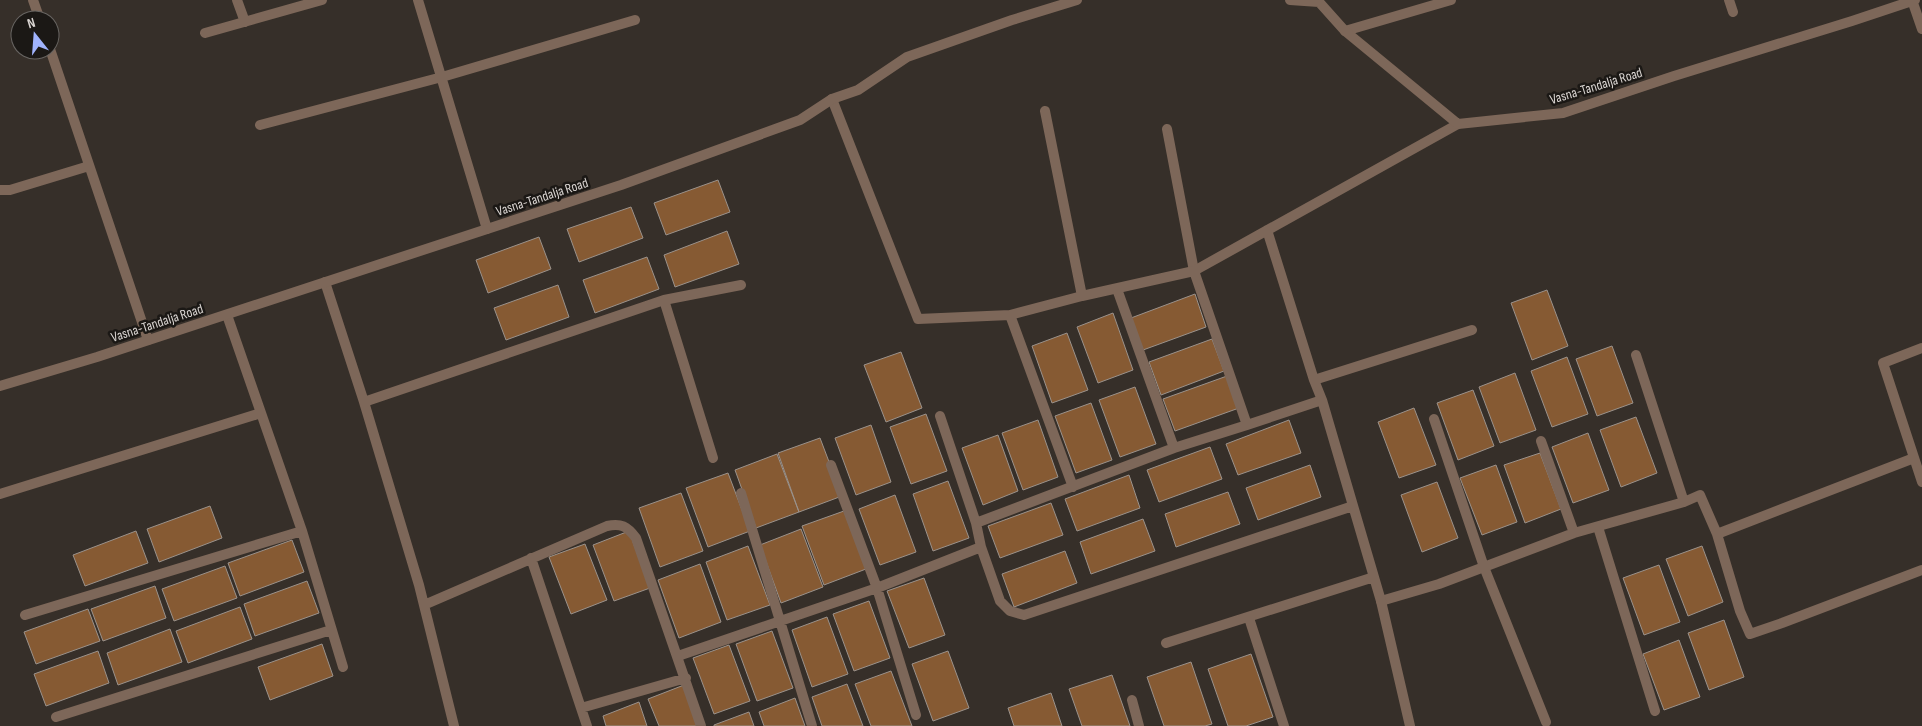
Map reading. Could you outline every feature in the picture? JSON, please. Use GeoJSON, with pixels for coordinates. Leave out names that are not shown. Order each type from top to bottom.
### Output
{"type":"FeatureCollection","features":[{"type":"Feature","properties":{"kind":"street"},"geometry":{"type":"LineString","coordinates":[[237,0],[245,22]]}},
{"type":"Feature","properties":{"kind":"street"},"geometry":{"type":"LineString","coordinates":[[205,33],[322,0]]}},
{"type":"Feature","properties":{"kind":"street"},"geometry":{"type":"LineString","coordinates":[[418,0],[487,229]]}},
{"type":"Feature","properties":{"kind":"street","name":"Vasna-Tandalja Road"},"geometry":{"type":"LineString","coordinates":[[0,386],[227,315],[621,185],[800,120],[832,99],[858,90],[907,57],[1012,20],[1077,0]]}},
{"type":"Feature","properties":{"kind":"street"},"geometry":{"type":"LineString","coordinates":[[832,99],[918,319],[1010,315],[1082,296],[1194,271],[1458,124],[1345,31],[1319,2],[1290,0]]}},
{"type":"Feature","properties":{"kind":"street"},"geometry":{"type":"LineString","coordinates":[[1345,31],[1451,0]]}},
{"type":"Feature","properties":{"kind":"street"},"geometry":{"type":"LineString","coordinates":[[1729,0],[1733,12]]}},
{"type":"Feature","properties":{"kind":"street"},"geometry":{"type":"LineString","coordinates":[[1913,0],[1922,29]]}},
{"type":"Feature","properties":{"kind":"street","name":"Vasna-Tandalja Road"},"geometry":{"type":"LineString","coordinates":[[1458,124],[1563,113],[1913,0]]}},
{"type":"Feature","properties":{"kind":"street"},"geometry":{"type":"LineString","coordinates":[[260,125],[442,77],[635,20]]}},
{"type":"Feature","properties":{"kind":"street"},"geometry":{"type":"LineString","coordinates":[[54,60],[148,340]]}},
{"type":"Feature","properties":{"kind":"street"},"geometry":{"type":"LineString","coordinates":[[1045,111],[1082,296]]}},
{"type":"Feature","properties":{"kind":"street"},"geometry":{"type":"LineString","coordinates":[[1167,129],[1194,271],[1247,425]]}},
{"type":"Feature","properties":{"kind":"street"},"geometry":{"type":"LineString","coordinates":[[0,190],[10,190],[90,166]]}},
{"type":"Feature","properties":{"kind":"street"},"geometry":{"type":"LineString","coordinates":[[1266,230],[1322,400],[1381,601],[1410,726]]}},
{"type":"Feature","properties":{"kind":"street"},"geometry":{"type":"LineString","coordinates":[[325,282],[364,402],[424,605],[454,726]]}},
{"type":"Feature","properties":{"kind":"street"},"geometry":{"type":"LineString","coordinates":[[364,402],[664,300],[741,286]]}},
{"type":"Feature","properties":{"kind":"street"},"geometry":{"type":"LineString","coordinates":[[1117,289],[1174,448]]}},
{"type":"Feature","properties":{"kind":"street"},"geometry":{"type":"LineString","coordinates":[[664,300],[713,458]]}},
{"type":"Feature","properties":{"kind":"street"},"geometry":{"type":"LineString","coordinates":[[227,315],[302,531],[343,667]]}},
{"type":"Feature","properties":{"kind":"street"},"geometry":{"type":"LineString","coordinates":[[1010,315],[1073,487]]}},
{"type":"Feature","properties":{"kind":"street"},"geometry":{"type":"LineString","coordinates":[[1314,380],[1472,330]]}},
{"type":"Feature","properties":{"kind":"street"},"geometry":{"type":"LineString","coordinates":[[1922,348],[1883,364],[1922,482]]}},
{"type":"Feature","properties":{"kind":"street"},"geometry":{"type":"LineString","coordinates":[[1636,355],[1684,502]]}},
{"type":"Feature","properties":{"kind":"street"},"geometry":{"type":"LineString","coordinates":[[976,523],[1174,448],[1322,400]]}},
{"type":"Feature","properties":{"kind":"street"},"geometry":{"type":"LineString","coordinates":[[0,494],[261,413]]}},
{"type":"Feature","properties":{"kind":"street"},"geometry":{"type":"LineString","coordinates":[[940,416],[1000,601],[1010,611],[1024,615],[1353,506]]}},
{"type":"Feature","properties":{"kind":"street"},"geometry":{"type":"LineString","coordinates":[[1434,419],[1484,567],[1546,722]]}},
{"type":"Feature","properties":{"kind":"street"},"geometry":{"type":"LineString","coordinates":[[1542,441],[1574,533]]}},
{"type":"Feature","properties":{"kind":"street"},"geometry":{"type":"LineString","coordinates":[[1717,534],[1914,458]]}},
{"type":"Feature","properties":{"kind":"street"},"geometry":{"type":"LineString","coordinates":[[831,465],[877,588],[916,715]]}},
{"type":"Feature","properties":{"kind":"street"},"geometry":{"type":"LineString","coordinates":[[741,493],[812,726]]}},
{"type":"Feature","properties":{"kind":"street"},"geometry":{"type":"LineString","coordinates":[[1381,601],[1439,584],[1574,533],[1684,502],[1700,495],[1717,534],[1740,611],[1750,634],[1792,620],[1922,570]]}},
{"type":"Feature","properties":{"kind":"street"},"geometry":{"type":"LineString","coordinates":[[424,605],[607,526],[618,524],[628,528],[636,538],[702,726]]}},
{"type":"Feature","properties":{"kind":"street"},"geometry":{"type":"LineString","coordinates":[[1598,527],[1655,711]]}},
{"type":"Feature","properties":{"kind":"street"},"geometry":{"type":"LineString","coordinates":[[25,615],[302,531]]}},
{"type":"Feature","properties":{"kind":"street"},"geometry":{"type":"LineString","coordinates":[[678,656],[877,588],[981,547]]}},
{"type":"Feature","properties":{"kind":"street"},"geometry":{"type":"LineString","coordinates":[[531,558],[587,726]]}},
{"type":"Feature","properties":{"kind":"street"},"geometry":{"type":"LineString","coordinates":[[1166,643],[1374,577]]}},
{"type":"Feature","properties":{"kind":"street"},"geometry":{"type":"LineString","coordinates":[[1249,618],[1284,726]]}},
{"type":"Feature","properties":{"kind":"street"},"geometry":{"type":"LineString","coordinates":[[56,717],[332,630]]}},
{"type":"Feature","properties":{"kind":"street"},"geometry":{"type":"LineString","coordinates":[[581,708],[686,678]]}},
{"type":"Feature","properties":{"kind":"street"},"geometry":{"type":"LineString","coordinates":[[1132,700],[1139,726]]}},
{"type":"Feature","properties":{"kind":"building"},"geometry":{"type":"Polygon","coordinates":[[[718,180],[730,212],[666,235],[654,203],[718,180]]]}},
{"type":"Feature","properties":{"kind":"building"},"geometry":{"type":"Polygon","coordinates":[[[631,207],[643,238],[579,262],[567,229],[631,207]]]}},
{"type":"Feature","properties":{"kind":"building"},"geometry":{"type":"Polygon","coordinates":[[[727,231],[739,264],[675,287],[664,255],[727,231]]]}},
{"type":"Feature","properties":{"kind":"building"},"geometry":{"type":"Polygon","coordinates":[[[539,237],[551,269],[488,293],[476,260],[539,237]]]}},
{"type":"Feature","properties":{"kind":"building"},"geometry":{"type":"Polygon","coordinates":[[[647,257],[659,289],[595,313],[583,280],[647,257]]]}},
{"type":"Feature","properties":{"kind":"building"},"geometry":{"type":"Polygon","coordinates":[[[558,285],[569,317],[506,340],[494,308],[558,285]]]}},
{"type":"Feature","properties":{"kind":"building"},"geometry":{"type":"Polygon","coordinates":[[[1547,290],[1568,346],[1532,360],[1511,303],[1547,290]]]}},
{"type":"Feature","properties":{"kind":"building"},"geometry":{"type":"Polygon","coordinates":[[[1195,294],[1206,327],[1143,350],[1131,318],[1195,294]]]}},
{"type":"Feature","properties":{"kind":"building"},"geometry":{"type":"Polygon","coordinates":[[[1113,313],[1133,370],[1098,383],[1077,327],[1113,313]]]}},
{"type":"Feature","properties":{"kind":"building"},"geometry":{"type":"Polygon","coordinates":[[[1067,333],[1088,390],[1052,403],[1032,346],[1067,333]]]}},
{"type":"Feature","properties":{"kind":"building"},"geometry":{"type":"Polygon","coordinates":[[[1212,339],[1224,371],[1161,395],[1149,362],[1212,339]]]}},
{"type":"Feature","properties":{"kind":"building"},"geometry":{"type":"Polygon","coordinates":[[[1612,346],[1633,403],[1597,416],[1576,359],[1612,346]]]}},
{"type":"Feature","properties":{"kind":"building"},"geometry":{"type":"Polygon","coordinates":[[[901,352],[922,408],[886,422],[864,365],[901,352]]]}},
{"type":"Feature","properties":{"kind":"building"},"geometry":{"type":"Polygon","coordinates":[[[1567,357],[1588,414],[1552,427],[1531,371],[1567,357]]]}},
{"type":"Feature","properties":{"kind":"building"},"geometry":{"type":"Polygon","coordinates":[[[1515,373],[1536,430],[1500,443],[1479,387],[1515,373]]]}},
{"type":"Feature","properties":{"kind":"building"},"geometry":{"type":"Polygon","coordinates":[[[1227,376],[1239,408],[1175,431],[1163,399],[1227,376]]]}},
{"type":"Feature","properties":{"kind":"building"},"geometry":{"type":"Polygon","coordinates":[[[1135,387],[1156,444],[1120,457],[1099,400],[1135,387]]]}},
{"type":"Feature","properties":{"kind":"building"},"geometry":{"type":"Polygon","coordinates":[[[1473,390],[1494,446],[1458,460],[1437,403],[1473,390]]]}},
{"type":"Feature","properties":{"kind":"building"},"geometry":{"type":"Polygon","coordinates":[[[1091,403],[1112,460],[1076,473],[1055,416],[1091,403]]]}},
{"type":"Feature","properties":{"kind":"building"},"geometry":{"type":"Polygon","coordinates":[[[1414,408],[1436,465],[1399,478],[1378,422],[1414,408]]]}},
{"type":"Feature","properties":{"kind":"building"},"geometry":{"type":"Polygon","coordinates":[[[926,414],[947,471],[911,484],[890,427],[926,414]]]}},
{"type":"Feature","properties":{"kind":"building"},"geometry":{"type":"Polygon","coordinates":[[[1636,417],[1657,473],[1621,487],[1600,430],[1636,417]]]}},
{"type":"Feature","properties":{"kind":"building"},"geometry":{"type":"Polygon","coordinates":[[[1038,420],[1058,477],[1023,490],[1002,433],[1038,420]]]}},
{"type":"Feature","properties":{"kind":"building"},"geometry":{"type":"Polygon","coordinates":[[[1289,420],[1301,453],[1238,475],[1226,444],[1289,420]]]}},
{"type":"Feature","properties":{"kind":"building"},"geometry":{"type":"Polygon","coordinates":[[[871,425],[891,482],[856,495],[835,438],[871,425]]]}},
{"type":"Feature","properties":{"kind":"building"},"geometry":{"type":"Polygon","coordinates":[[[1588,433],[1609,490],[1573,503],[1552,447],[1588,433]]]}},
{"type":"Feature","properties":{"kind":"building"},"geometry":{"type":"Polygon","coordinates":[[[998,435],[1018,491],[983,505],[962,448],[998,435]]]}},
{"type":"Feature","properties":{"kind":"building"},"geometry":{"type":"Polygon","coordinates":[[[820,438],[842,496],[799,512],[778,453],[820,438]]]}},
{"type":"Feature","properties":{"kind":"building"},"geometry":{"type":"Polygon","coordinates":[[[1210,447],[1222,479],[1159,502],[1147,470],[1210,447]]]}},
{"type":"Feature","properties":{"kind":"building"},"geometry":{"type":"Polygon","coordinates":[[[1540,453],[1561,509],[1525,523],[1504,465],[1540,453]]]}},
{"type":"Feature","properties":{"kind":"building"},"geometry":{"type":"Polygon","coordinates":[[[777,454],[799,512],[756,528],[735,470],[777,454]]]}},
{"type":"Feature","properties":{"kind":"building"},"geometry":{"type":"Polygon","coordinates":[[[1310,465],[1321,497],[1258,520],[1246,488],[1310,465]]]}},
{"type":"Feature","properties":{"kind":"building"},"geometry":{"type":"Polygon","coordinates":[[[1496,465],[1517,522],[1482,535],[1460,478],[1496,465]]]}},
{"type":"Feature","properties":{"kind":"building"},"geometry":{"type":"Polygon","coordinates":[[[728,473],[750,531],[708,547],[686,488],[728,473]]]}},
{"type":"Feature","properties":{"kind":"building"},"geometry":{"type":"Polygon","coordinates":[[[1129,475],[1140,508],[1077,531],[1065,499],[1129,475]]]}},
{"type":"Feature","properties":{"kind":"building"},"geometry":{"type":"Polygon","coordinates":[[[948,481],[969,538],[933,551],[913,494],[948,481]]]}},
{"type":"Feature","properties":{"kind":"building"},"geometry":{"type":"Polygon","coordinates":[[[1437,482],[1458,538],[1422,552],[1401,495],[1437,482]]]}},
{"type":"Feature","properties":{"kind":"building"},"geometry":{"type":"Polygon","coordinates":[[[1228,492],[1240,524],[1176,547],[1165,514],[1228,492]]]}},
{"type":"Feature","properties":{"kind":"building"},"geometry":{"type":"Polygon","coordinates":[[[681,493],[703,551],[660,567],[639,508],[681,493]]]}},
{"type":"Feature","properties":{"kind":"building"},"geometry":{"type":"Polygon","coordinates":[[[895,495],[916,552],[880,565],[859,509],[895,495]]]}},
{"type":"Feature","properties":{"kind":"building"},"geometry":{"type":"Polygon","coordinates":[[[1051,503],[1063,535],[1000,558],[988,526],[1051,503]]]}},
{"type":"Feature","properties":{"kind":"building"},"geometry":{"type":"Polygon","coordinates":[[[210,506],[222,538],[159,562],[147,529],[210,506]]]}},
{"type":"Feature","properties":{"kind":"building"},"geometry":{"type":"Polygon","coordinates":[[[844,511],[866,569],[824,585],[802,526],[844,511]]]}},
{"type":"Feature","properties":{"kind":"building"},"geometry":{"type":"Polygon","coordinates":[[[1143,519],[1155,551],[1091,574],[1080,542],[1143,519]]]}},
{"type":"Feature","properties":{"kind":"building"},"geometry":{"type":"Polygon","coordinates":[[[801,529],[823,587],[781,603],[760,545],[801,529]]]}},
{"type":"Feature","properties":{"kind":"building"},"geometry":{"type":"Polygon","coordinates":[[[136,531],[148,563],[85,586],[73,555],[136,531]]]}},
{"type":"Feature","properties":{"kind":"building"},"geometry":{"type":"Polygon","coordinates":[[[629,531],[650,588],[614,601],[593,545],[629,531]]]}},
{"type":"Feature","properties":{"kind":"building"},"geometry":{"type":"Polygon","coordinates":[[[292,540],[304,572],[240,596],[228,563],[292,540]]]}},
{"type":"Feature","properties":{"kind":"building"},"geometry":{"type":"Polygon","coordinates":[[[585,544],[607,600],[571,614],[549,557],[585,544]]]}},
{"type":"Feature","properties":{"kind":"building"},"geometry":{"type":"Polygon","coordinates":[[[748,546],[770,605],[727,620],[706,562],[748,546]]]}},
{"type":"Feature","properties":{"kind":"building"},"geometry":{"type":"Polygon","coordinates":[[[1702,546],[1723,602],[1688,616],[1666,559],[1702,546]]]}},
{"type":"Feature","properties":{"kind":"building"},"geometry":{"type":"Polygon","coordinates":[[[1065,551],[1077,583],[1014,607],[1002,574],[1065,551]]]}},
{"type":"Feature","properties":{"kind":"building"},"geometry":{"type":"Polygon","coordinates":[[[700,564],[721,622],[679,638],[658,580],[700,564]]]}},
{"type":"Feature","properties":{"kind":"building"},"geometry":{"type":"Polygon","coordinates":[[[1659,565],[1680,622],[1644,635],[1623,578],[1659,565]]]}},
{"type":"Feature","properties":{"kind":"building"},"geometry":{"type":"Polygon","coordinates":[[[225,566],[237,598],[174,621],[162,589],[225,566]]]}},
{"type":"Feature","properties":{"kind":"building"},"geometry":{"type":"Polygon","coordinates":[[[924,578],[945,635],[909,648],[887,591],[924,578]]]}},
{"type":"Feature","properties":{"kind":"building"},"geometry":{"type":"Polygon","coordinates":[[[307,581],[319,613],[255,636],[244,604],[307,581]]]}},
{"type":"Feature","properties":{"kind":"building"},"geometry":{"type":"Polygon","coordinates":[[[155,586],[166,618],[103,641],[91,609],[155,586]]]}},
{"type":"Feature","properties":{"kind":"building"},"geometry":{"type":"Polygon","coordinates":[[[869,601],[890,658],[854,671],[833,614],[869,601]]]}},
{"type":"Feature","properties":{"kind":"building"},"geometry":{"type":"Polygon","coordinates":[[[240,607],[252,639],[188,663],[176,631],[240,607]]]}},
{"type":"Feature","properties":{"kind":"building"},"geometry":{"type":"Polygon","coordinates":[[[88,609],[100,641],[36,664],[24,632],[88,609]]]}},
{"type":"Feature","properties":{"kind":"building"},"geometry":{"type":"Polygon","coordinates":[[[827,617],[848,674],[812,687],[792,630],[827,617]]]}},
{"type":"Feature","properties":{"kind":"building"},"geometry":{"type":"Polygon","coordinates":[[[1724,620],[1744,677],[1709,690],[1688,633],[1724,620]]]}},
{"type":"Feature","properties":{"kind":"building"},"geometry":{"type":"Polygon","coordinates":[[[170,629],[182,662],[118,685],[107,653],[170,629]]]}},
{"type":"Feature","properties":{"kind":"building"},"geometry":{"type":"Polygon","coordinates":[[[772,631],[793,688],[757,701],[736,644],[772,631]]]}},
{"type":"Feature","properties":{"kind":"building"},"geometry":{"type":"Polygon","coordinates":[[[1679,640],[1700,697],[1664,710],[1643,654],[1679,640]]]}},
{"type":"Feature","properties":{"kind":"building"},"geometry":{"type":"Polygon","coordinates":[[[322,644],[333,676],[270,700],[258,667],[322,644]]]}},
{"type":"Feature","properties":{"kind":"building"},"geometry":{"type":"Polygon","coordinates":[[[729,645],[750,701],[714,714],[693,658],[729,645]]]}},
{"type":"Feature","properties":{"kind":"building"},"geometry":{"type":"Polygon","coordinates":[[[98,651],[109,683],[46,706],[34,674],[98,651]]]}},
{"type":"Feature","properties":{"kind":"building"},"geometry":{"type":"Polygon","coordinates":[[[948,651],[969,708],[933,721],[912,664],[948,651]]]}},
{"type":"Feature","properties":{"kind":"building"},"geometry":{"type":"Polygon","coordinates":[[[1251,654],[1273,717],[1246,726],[1228,726],[1208,669],[1251,654]]]}},
{"type":"Feature","properties":{"kind":"building"},"geometry":{"type":"Polygon","coordinates":[[[1191,662],[1212,724],[1205,726],[1164,726],[1147,677],[1191,662]]]}},
{"type":"Feature","properties":{"kind":"building"},"geometry":{"type":"Polygon","coordinates":[[[891,671],[912,726],[871,726],[855,684],[891,671]]]}},
{"type":"Feature","properties":{"kind":"building"},"geometry":{"type":"Polygon","coordinates":[[[1112,675],[1130,726],[1082,726],[1069,689],[1112,675]]]}},
{"type":"Feature","properties":{"kind":"building"},"geometry":{"type":"Polygon","coordinates":[[[847,684],[863,726],[822,726],[812,697],[847,684]]]}},
{"type":"Feature","properties":{"kind":"building"},"geometry":{"type":"Polygon","coordinates":[[[684,685],[700,726],[659,726],[648,699],[684,685]]]}},
{"type":"Feature","properties":{"kind":"building"},"geometry":{"type":"Polygon","coordinates":[[[1051,693],[1062,726],[1014,726],[1008,708],[1051,693]]]}},
{"type":"Feature","properties":{"kind":"building"},"geometry":{"type":"Polygon","coordinates":[[[795,698],[805,726],[764,726],[759,712],[795,698]]]}},
{"type":"Feature","properties":{"kind":"building"},"geometry":{"type":"Polygon","coordinates":[[[639,702],[647,726],[606,726],[603,716],[639,702]]]}},
{"type":"Feature","properties":{"kind":"building"},"geometry":{"type":"Polygon","coordinates":[[[749,712],[754,726],[714,726],[714,725],[749,712]]]}}]}
